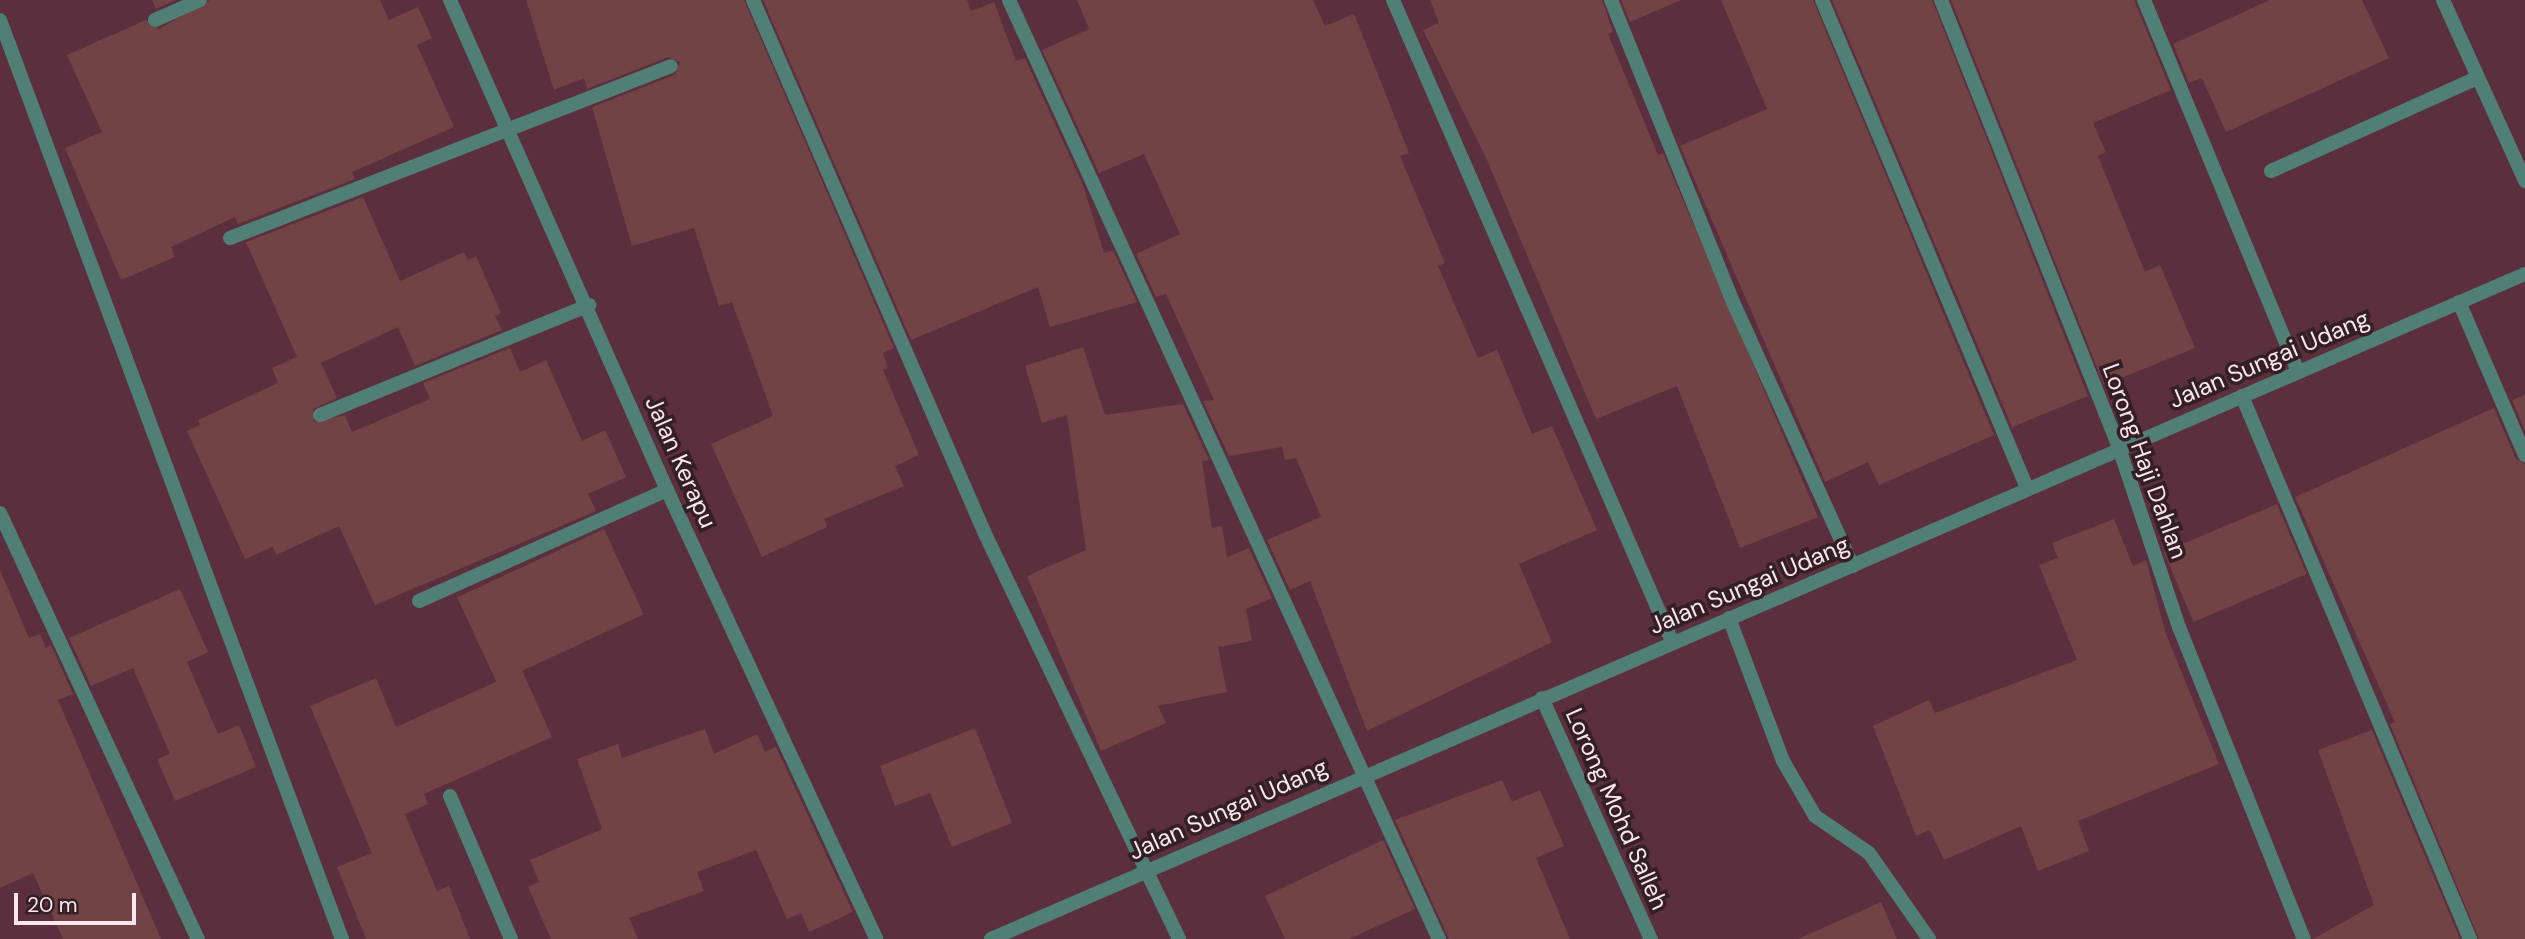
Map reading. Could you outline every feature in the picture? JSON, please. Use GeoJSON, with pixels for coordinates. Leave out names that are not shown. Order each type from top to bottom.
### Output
{"type":"FeatureCollection","features":[{"type":"Feature","properties":{"kind":"street"},"geometry":{"type":"LineString","coordinates":[[155,20],[200,0]]}},
{"type":"Feature","properties":{"kind":"street","name":"Jalan Kerapu"},"geometry":{"type":"LineString","coordinates":[[450,0],[589,305],[667,490],[876,939]]}},
{"type":"Feature","properties":{"kind":"street"},"geometry":{"type":"LineString","coordinates":[[753,0],[986,536],[1148,869],[1179,939]]}},
{"type":"Feature","properties":{"kind":"street"},"geometry":{"type":"LineString","coordinates":[[1009,0],[1368,773],[1439,939]]}},
{"type":"Feature","properties":{"kind":"street"},"geometry":{"type":"LineString","coordinates":[[1393,0],[1672,641]]}},
{"type":"Feature","properties":{"kind":"street"},"geometry":{"type":"LineString","coordinates":[[1611,0],[1733,302],[1853,566]]}},
{"type":"Feature","properties":{"kind":"street"},"geometry":{"type":"LineString","coordinates":[[1822,0],[2027,488]]}},
{"type":"Feature","properties":{"kind":"street","name":"Lorong Haji Dahlan"},"geometry":{"type":"LineString","coordinates":[[1941,0],[2119,448],[2179,627],[2304,939]]}},
{"type":"Feature","properties":{"kind":"street"},"geometry":{"type":"LineString","coordinates":[[2144,0],[2298,371]]}},
{"type":"Feature","properties":{"kind":"street"},"geometry":{"type":"LineString","coordinates":[[2442,0],[2525,181]]}},
{"type":"Feature","properties":{"kind":"street"},"geometry":{"type":"LineString","coordinates":[[0,20],[342,939]]}},
{"type":"Feature","properties":{"kind":"street"},"geometry":{"type":"LineString","coordinates":[[230,238],[671,66]]}},
{"type":"Feature","properties":{"kind":"street"},"geometry":{"type":"LineString","coordinates":[[2271,171],[2477,78]]}},
{"type":"Feature","properties":{"kind":"street","name":"Jalan Sungai Udang"},"geometry":{"type":"LineString","coordinates":[[991,939],[1672,641],[1853,566],[2119,448],[2525,274]]}},
{"type":"Feature","properties":{"kind":"street"},"geometry":{"type":"LineString","coordinates":[[2459,302],[2525,455]]}},
{"type":"Feature","properties":{"kind":"street"},"geometry":{"type":"LineString","coordinates":[[320,415],[589,305]]}},
{"type":"Feature","properties":{"kind":"street"},"geometry":{"type":"LineString","coordinates":[[2242,396],[2470,939]]}},
{"type":"Feature","properties":{"kind":"street"},"geometry":{"type":"LineString","coordinates":[[419,601],[667,490]]}},
{"type":"Feature","properties":{"kind":"street"},"geometry":{"type":"LineString","coordinates":[[0,513],[198,939]]}},
{"type":"Feature","properties":{"kind":"street"},"geometry":{"type":"LineString","coordinates":[[1729,618],[1783,761],[1815,816],[1869,853],[1929,939]]}},
{"type":"Feature","properties":{"kind":"street","name":"Lorong Mohd Salleh"},"geometry":{"type":"LineString","coordinates":[[1542,698],[1651,939]]}},
{"type":"Feature","properties":{"kind":"street"},"geometry":{"type":"LineString","coordinates":[[450,796],[512,939]]}},
{"type":"Feature","properties":{"kind":"building"},"geometry":{"type":"Polygon","coordinates":[[[152,0],[176,0],[156,9],[152,0]]]}},
{"type":"Feature","properties":{"kind":"building"},"geometry":{"type":"Polygon","coordinates":[[[210,0],[380,0],[389,20],[418,7],[432,38],[417,45],[454,127],[352,172],[355,179],[238,224],[235,217],[171,247],[175,257],[121,280],[65,148],[102,132],[67,55],[146,20],[159,29],[210,0]]]}},
{"type":"Feature","properties":{"kind":"building"},"geometry":{"type":"Polygon","coordinates":[[[526,0],[744,0],[894,348],[883,353],[888,368],[883,370],[919,455],[895,466],[904,486],[824,519],[827,527],[762,557],[711,444],[773,416],[732,302],[719,306],[694,228],[632,246],[592,107],[675,75],[680,62],[668,57],[587,89],[584,78],[554,90],[526,0]]]}},
{"type":"Feature","properties":{"kind":"building"},"geometry":{"type":"Polygon","coordinates":[[[763,0],[967,0],[971,11],[994,2],[1016,61],[1025,58],[1083,185],[1104,253],[1113,250],[1137,302],[1050,327],[1038,287],[911,340],[763,0]]]}},
{"type":"Feature","properties":{"kind":"building"},"geometry":{"type":"Polygon","coordinates":[[[1077,0],[1313,0],[1325,26],[1354,14],[1409,153],[1400,156],[1445,263],[1438,266],[1478,358],[1497,350],[1532,434],[1552,426],[1597,530],[1519,564],[1552,642],[1367,731],[1310,581],[1290,590],[1267,540],[1321,517],[1296,458],[1285,460],[1282,447],[1229,456],[1203,401],[1214,400],[1166,294],[1156,297],[1136,254],[1180,234],[1144,154],[1099,173],[1042,50],[1089,29],[1077,0]]]}},
{"type":"Feature","properties":{"kind":"building"},"geometry":{"type":"Polygon","coordinates":[[[1430,0],[1602,0],[1613,32],[1608,34],[1658,155],[1663,153],[1818,517],[1740,548],[1677,386],[1596,419],[1487,160],[1423,30],[1439,23],[1430,0]]]}},
{"type":"Feature","properties":{"kind":"building"},"geometry":{"type":"Polygon","coordinates":[[[1621,0],[1681,0],[1630,22],[1621,0]]]}},
{"type":"Feature","properties":{"kind":"building"},"geometry":{"type":"Polygon","coordinates":[[[1721,0],[1813,0],[1994,435],[1879,485],[1868,462],[1825,482],[1680,146],[1767,109],[1721,0]]]}},
{"type":"Feature","properties":{"kind":"building"},"geometry":{"type":"Polygon","coordinates":[[[1832,0],[1932,0],[2088,396],[2012,427],[1832,0]]]}},
{"type":"Feature","properties":{"kind":"building"},"geometry":{"type":"Polygon","coordinates":[[[1951,0],[2134,0],[2171,90],[2093,123],[2106,152],[2098,156],[2145,272],[2160,265],[2195,348],[2104,385],[1951,0]]]}},
{"type":"Feature","properties":{"kind":"building"},"geometry":{"type":"Polygon","coordinates":[[[2270,0],[2362,0],[2389,58],[2226,132],[2202,78],[2189,83],[2173,44],[2270,0]]]}},
{"type":"Feature","properties":{"kind":"building"},"geometry":{"type":"Polygon","coordinates":[[[363,197],[400,281],[464,252],[468,260],[476,256],[501,313],[495,316],[502,330],[415,366],[398,327],[321,363],[337,398],[313,409],[314,422],[345,415],[352,432],[430,399],[423,383],[510,348],[520,372],[546,360],[582,441],[605,430],[626,477],[588,494],[596,511],[375,605],[339,526],[276,555],[273,547],[245,559],[187,431],[200,425],[198,420],[278,383],[272,368],[297,357],[246,242],[363,197]]]}},
{"type":"Feature","properties":{"kind":"building"},"geometry":{"type":"Polygon","coordinates":[[[1083,347],[1105,415],[1183,404],[1209,460],[1202,461],[1212,528],[1222,526],[1227,557],[1249,548],[1272,598],[1246,609],[1252,641],[1218,647],[1227,692],[1158,706],[1166,723],[1101,751],[1027,576],[1086,550],[1067,415],[1042,423],[1025,366],[1083,347]]]}},
{"type":"Feature","properties":{"kind":"building"},"geometry":{"type":"Polygon","coordinates":[[[2525,395],[2525,431],[2512,400],[2525,395]]]}},
{"type":"Feature","properties":{"kind":"building"},"geometry":{"type":"Polygon","coordinates":[[[2494,408],[2516,459],[2525,464],[2525,939],[2479,939],[2390,724],[2395,722],[2295,497],[2494,408]]]}},
{"type":"Feature","properties":{"kind":"building"},"geometry":{"type":"Polygon","coordinates":[[[2277,504],[2307,574],[2193,622],[2164,552],[2277,504]]]}},
{"type":"Feature","properties":{"kind":"building"},"geometry":{"type":"Polygon","coordinates":[[[2114,519],[2133,566],[2146,560],[2166,634],[2219,764],[2078,821],[2089,851],[2038,871],[2021,826],[1944,860],[1930,830],[1916,836],[1873,726],[1929,700],[1935,713],[2077,660],[2039,565],[2058,558],[2052,543],[2114,519]]]}},
{"type":"Feature","properties":{"kind":"building"},"geometry":{"type":"Polygon","coordinates":[[[604,529],[644,614],[497,683],[457,597],[604,529]]]}},
{"type":"Feature","properties":{"kind":"building"},"geometry":{"type":"Polygon","coordinates":[[[0,570],[29,638],[40,634],[46,648],[51,645],[73,694],[58,700],[161,939],[63,939],[33,873],[0,888],[0,570]]]}},
{"type":"Feature","properties":{"kind":"building"},"geometry":{"type":"Polygon","coordinates":[[[180,589],[208,652],[187,662],[218,734],[239,725],[256,767],[175,801],[157,759],[170,754],[133,668],[91,686],[69,638],[180,589]]]}},
{"type":"Feature","properties":{"kind":"building"},"geometry":{"type":"Polygon","coordinates":[[[522,670],[552,737],[424,794],[428,804],[405,814],[437,891],[449,886],[470,939],[366,939],[337,867],[372,853],[310,706],[376,678],[396,727],[522,670]]]}},
{"type":"Feature","properties":{"kind":"building"},"geometry":{"type":"Polygon","coordinates":[[[975,728],[1012,823],[952,847],[930,793],[895,806],[880,766],[975,728]]]}},
{"type":"Feature","properties":{"kind":"building"},"geometry":{"type":"Polygon","coordinates":[[[705,729],[714,754],[757,734],[765,752],[776,747],[853,912],[809,932],[801,913],[787,919],[756,850],[697,872],[704,891],[629,918],[638,939],[551,939],[528,887],[539,882],[530,860],[602,829],[577,759],[618,744],[622,758],[705,729]]]}},
{"type":"Feature","properties":{"kind":"building"},"geometry":{"type":"Polygon","coordinates":[[[2372,730],[2460,939],[2313,939],[2374,905],[2318,750],[2372,730]]]}},
{"type":"Feature","properties":{"kind":"building"},"geometry":{"type":"Polygon","coordinates":[[[1502,780],[1512,802],[1540,790],[1564,846],[1536,858],[1570,939],[1449,939],[1395,820],[1502,780]]]}},
{"type":"Feature","properties":{"kind":"building"},"geometry":{"type":"Polygon","coordinates":[[[1383,840],[1415,909],[1349,939],[1285,939],[1265,896],[1383,840]]]}},
{"type":"Feature","properties":{"kind":"building"},"geometry":{"type":"Polygon","coordinates":[[[1881,902],[1897,939],[1798,939],[1881,902]]]}}]}
